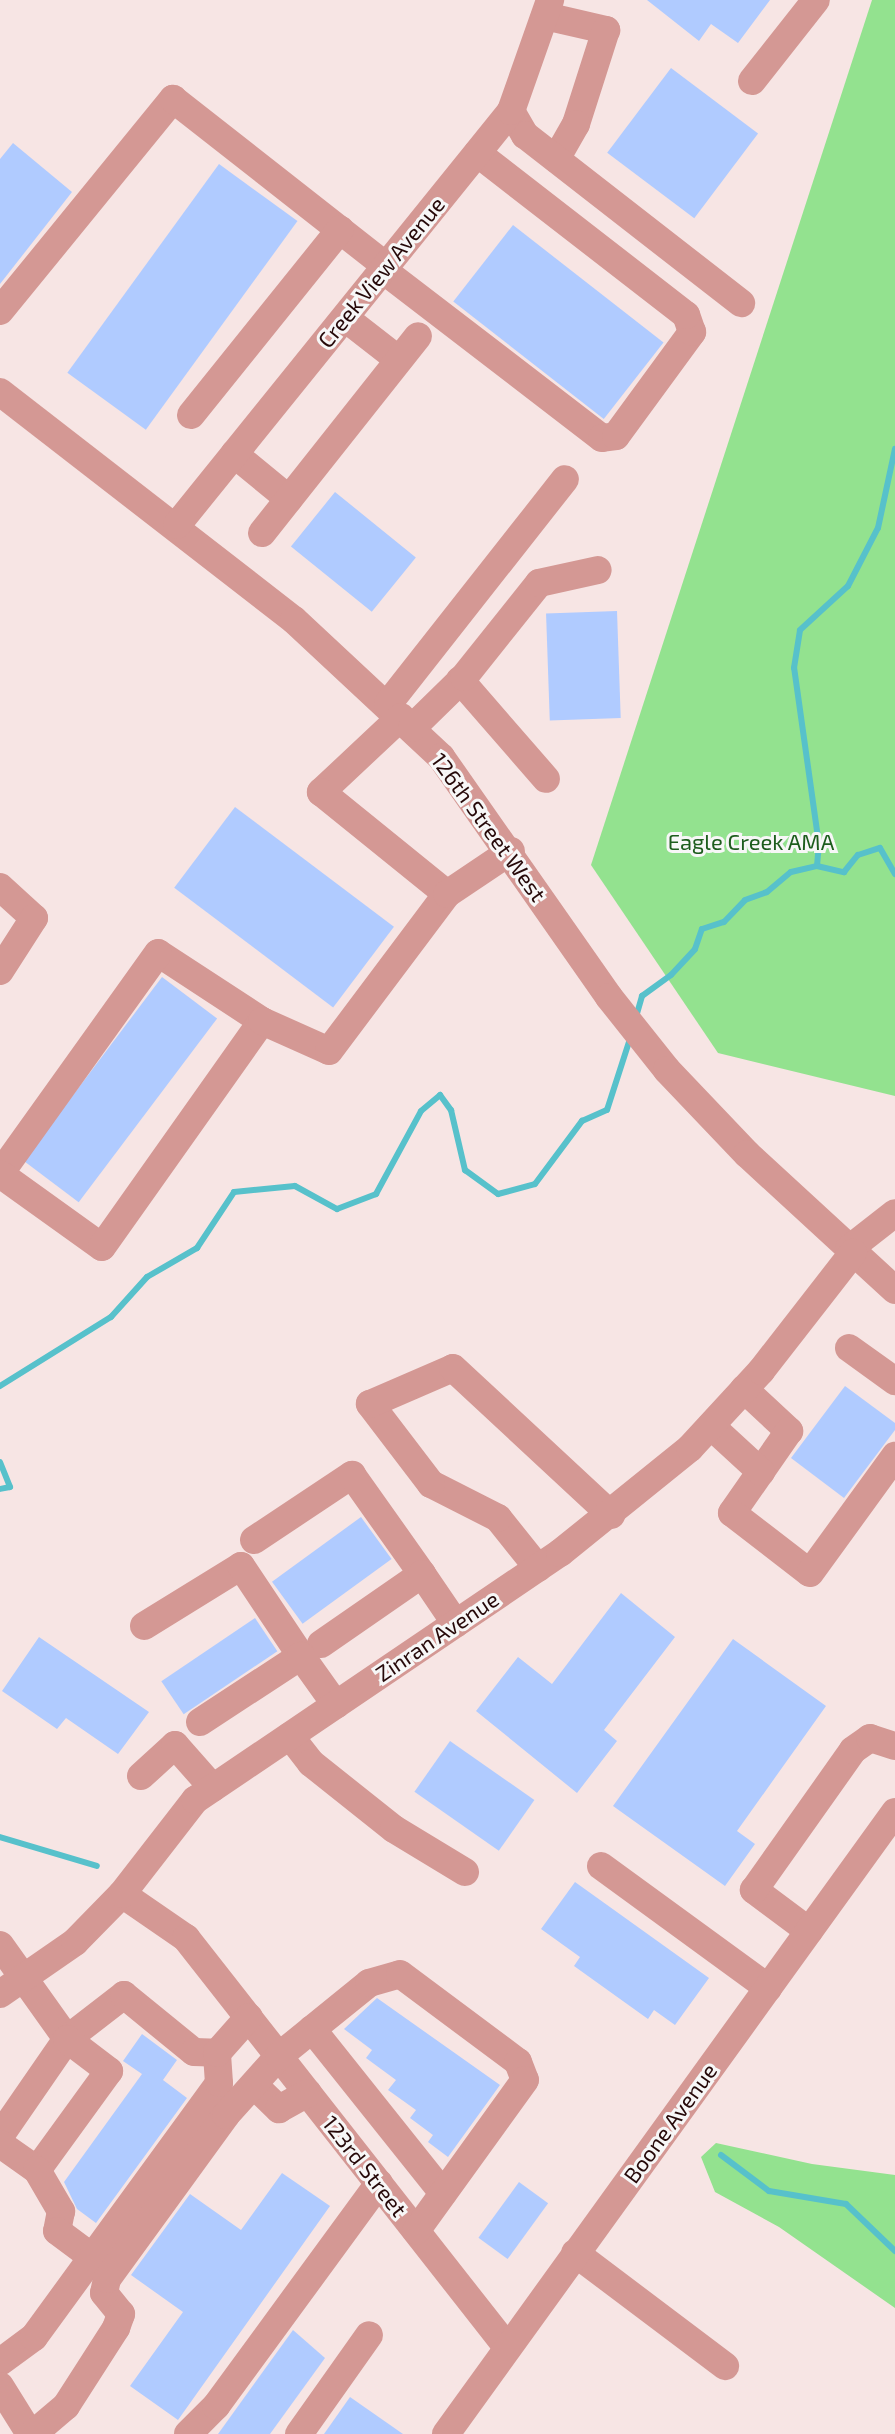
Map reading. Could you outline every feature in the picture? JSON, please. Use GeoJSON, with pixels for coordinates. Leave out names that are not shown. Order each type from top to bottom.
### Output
{"type":"FeatureCollection","features":[{"type":"Feature","properties":{"kind":"street"},"geometry":{"type":"LineString","coordinates":[[752,81],[816,0]]}},
{"type":"Feature","properties":{"kind":"street"},"geometry":{"type":"LineString","coordinates":[[547,8],[606,30],[576,124],[556,159]]}},
{"type":"Feature","properties":{"kind":"street","name":"Creek View Avenue"},"geometry":{"type":"LineString","coordinates":[[177,525],[511,111],[547,8]]}},
{"type":"Feature","properties":{"kind":"street"},"geometry":{"type":"LineString","coordinates":[[0,311],[173,99],[602,438],[616,436],[692,332],[686,315],[477,153]]}},
{"type":"Feature","properties":{"kind":"street"},"geometry":{"type":"LineString","coordinates":[[511,111],[525,135],[741,303]]}},
{"type":"Feature","properties":{"kind":"street"},"geometry":{"type":"LineString","coordinates":[[191,415],[340,230]]}},
{"type":"Feature","properties":{"kind":"street"},"geometry":{"type":"LineString","coordinates":[[345,318],[399,360]]}},
{"type":"Feature","properties":{"kind":"street"},"geometry":{"type":"LineString","coordinates":[[262,533],[418,336]]}},
{"type":"Feature","properties":{"kind":"street","name":"126th Street West"},"geometry":{"type":"LineString","coordinates":[[0,392],[177,525],[401,717],[441,757],[511,851],[609,997],[667,1070],[747,1154],[895,1290]]}},
{"type":"Feature","properties":{"kind":"street"},"geometry":{"type":"LineString","coordinates":[[234,454],[289,499]]}},
{"type":"Feature","properties":{"kind":"street"},"geometry":{"type":"LineString","coordinates":[[401,717],[565,479]]}},
{"type":"Feature","properties":{"kind":"street"},"geometry":{"type":"LineString","coordinates":[[447,894],[321,792],[401,717],[460,680],[539,583],[598,570]]}},
{"type":"Feature","properties":{"kind":"street"},"geometry":{"type":"LineString","coordinates":[[460,680],[546,779]]}},
{"type":"Feature","properties":{"kind":"street"},"geometry":{"type":"LineString","coordinates":[[262,1021],[102,1247],[0,1174],[158,953],[262,1021],[329,1051],[447,894],[511,851]]}},
{"type":"Feature","properties":{"kind":"street"},"geometry":{"type":"LineString","coordinates":[[0,887],[34,918],[0,971]]}},
{"type":"Feature","properties":{"kind":"street","name":"Zinran Avenue"},"geometry":{"type":"LineString","coordinates":[[0,1994],[26,1979],[75,1942],[122,1894],[168,1831],[213,1788],[538,1568],[611,1515],[711,1426],[744,1389],[851,1251],[895,1213]]}},
{"type":"Feature","properties":{"kind":"street"},"geometry":{"type":"LineString","coordinates":[[849,1348],[895,1381]]}},
{"type":"Feature","properties":{"kind":"street"},"geometry":{"type":"LineString","coordinates":[[538,1568],[498,1518],[431,1484],[370,1404],[453,1368],[611,1515]]}},
{"type":"Feature","properties":{"kind":"street"},"geometry":{"type":"LineString","coordinates":[[744,1389],[789,1431],[732,1513],[810,1573],[895,1456]]}},
{"type":"Feature","properties":{"kind":"street"},"geometry":{"type":"LineString","coordinates":[[711,1426],[761,1472]]}},
{"type":"Feature","properties":{"kind":"street"},"geometry":{"type":"LineString","coordinates":[[254,1540],[352,1475],[456,1624]]}},
{"type":"Feature","properties":{"kind":"street"},"geometry":{"type":"LineString","coordinates":[[144,1626],[241,1566],[311,1650],[336,1705]]}},
{"type":"Feature","properties":{"kind":"street"},"geometry":{"type":"LineString","coordinates":[[200,1722],[422,1574]]}},
{"type":"Feature","properties":{"kind":"street"},"geometry":{"type":"LineString","coordinates":[[290,1736],[311,1763],[383,1820],[465,1872]]}},
{"type":"Feature","properties":{"kind":"street"},"geometry":{"type":"LineString","coordinates":[[809,1931],[754,1890],[853,1750],[870,1738],[895,1746]]}},
{"type":"Feature","properties":{"kind":"street"},"geometry":{"type":"LineString","coordinates":[[141,1776],[175,1745],[213,1788]]}},
{"type":"Feature","properties":{"kind":"street","name":"Boone Avenue"},"geometry":{"type":"LineString","coordinates":[[446,2434],[895,1812]]}},
{"type":"Feature","properties":{"kind":"street"},"geometry":{"type":"LineString","coordinates":[[601,1866],[768,1988]]}},
{"type":"Feature","properties":{"kind":"street","name":"123rd Street"},"geometry":{"type":"LineString","coordinates":[[122,1894],[186,1938],[507,2347]]}},
{"type":"Feature","properties":{"kind":"street"},"geometry":{"type":"LineString","coordinates":[[0,1945],[67,2039],[109,2071],[37,2170]]}},
{"type":"Feature","properties":{"kind":"street"},"geometry":{"type":"LineString","coordinates":[[0,2386],[32,2434],[66,2406],[116,2328],[121,2314],[104,2293],[107,2279],[254,2085],[279,2056],[369,1983],[400,1974],[518,2062],[525,2080],[416,2231]]}},
{"type":"Feature","properties":{"kind":"street"},"geometry":{"type":"LineString","coordinates":[[0,2136],[67,2039],[124,1995],[194,2052],[217,2053]]}},
{"type":"Feature","properties":{"kind":"street"},"geometry":{"type":"LineString","coordinates":[[0,2362],[34,2337],[219,2083],[217,2053],[249,2017]]}},
{"type":"Feature","properties":{"kind":"street"},"geometry":{"type":"LineString","coordinates":[[312,2029],[443,2193]]}},
{"type":"Feature","properties":{"kind":"street"},"geometry":{"type":"LineString","coordinates":[[254,2085],[279,2109],[308,2093]]}},
{"type":"Feature","properties":{"kind":"street"},"geometry":{"type":"LineString","coordinates":[[0,2144],[37,2170],[61,2211],[57,2231],[92,2257]]}},
{"type":"Feature","properties":{"kind":"street"},"geometry":{"type":"LineString","coordinates":[[188,2434],[216,2406],[379,2183]]}},
{"type":"Feature","properties":{"kind":"street"},"geometry":{"type":"LineString","coordinates":[[575,2253],[725,2366]]}},
{"type":"Feature","properties":{"kind":"street"},"geometry":{"type":"LineString","coordinates":[[299,2434],[369,2335]]}},
{"type":"Feature","properties":{"kind":"green space","name":"Eagle Creek AMA"},"geometry":{"type":"Polygon","coordinates":[[[872,0],[895,0],[895,1096],[718,1053],[591,865],[872,0]]]}},
{"type":"Feature","properties":{"kind":"green space"},"geometry":{"type":"Polygon","coordinates":[[[716,2143],[812,2164],[895,2175],[895,2308],[779,2227],[715,2192],[701,2157],[716,2143]]]}},
{"type":"Feature","properties":{"kind":"building"},"geometry":{"type":"Polygon","coordinates":[[[647,0],[770,0],[738,43],[711,24],[699,41],[647,0]]]}},
{"type":"Feature","properties":{"kind":"building"},"geometry":{"type":"Polygon","coordinates":[[[671,68],[758,134],[694,218],[607,153],[671,68]]]}},
{"type":"Feature","properties":{"kind":"building"},"geometry":{"type":"Polygon","coordinates":[[[13,143],[72,192],[0,284],[0,159],[13,143]]]}},
{"type":"Feature","properties":{"kind":"building"},"geometry":{"type":"Polygon","coordinates":[[[219,164],[297,221],[146,430],[67,373],[219,164]]]}},
{"type":"Feature","properties":{"kind":"building"},"geometry":{"type":"Polygon","coordinates":[[[513,225],[664,343],[604,419],[453,301],[513,225]]]}},
{"type":"Feature","properties":{"kind":"building"},"geometry":{"type":"Polygon","coordinates":[[[335,492],[416,557],[372,612],[291,546],[335,492]]]}},
{"type":"Feature","properties":{"kind":"building"},"geometry":{"type":"Polygon","coordinates":[[[617,611],[621,718],[550,720],[546,613],[617,611]]]}},
{"type":"Feature","properties":{"kind":"building"},"geometry":{"type":"Polygon","coordinates":[[[235,807],[394,927],[333,1007],[174,888],[235,807]]]}},
{"type":"Feature","properties":{"kind":"building"},"geometry":{"type":"Polygon","coordinates":[[[162,977],[217,1019],[79,1202],[24,1161],[162,977]]]}},
{"type":"Feature","properties":{"kind":"building"},"geometry":{"type":"Polygon","coordinates":[[[845,1386],[895,1423],[895,1430],[844,1498],[791,1458],[845,1386]]]}},
{"type":"Feature","properties":{"kind":"building"},"geometry":{"type":"Polygon","coordinates":[[[361,1517],[392,1559],[303,1624],[272,1582],[361,1517]]]}},
{"type":"Feature","properties":{"kind":"building"},"geometry":{"type":"Polygon","coordinates":[[[621,1593],[675,1637],[604,1730],[617,1741],[577,1793],[476,1711],[518,1657],[552,1684],[621,1593]]]}},
{"type":"Feature","properties":{"kind":"building"},"geometry":{"type":"Polygon","coordinates":[[[255,1618],[277,1651],[184,1714],[161,1681],[255,1618]]]}},
{"type":"Feature","properties":{"kind":"building"},"geometry":{"type":"Polygon","coordinates":[[[39,1637],[149,1712],[118,1754],[66,1718],[57,1729],[2,1691],[39,1637]]]}},
{"type":"Feature","properties":{"kind":"building"},"geometry":{"type":"Polygon","coordinates":[[[733,1639],[826,1706],[737,1831],[755,1844],[725,1886],[613,1806],[733,1639]]]}},
{"type":"Feature","properties":{"kind":"building"},"geometry":{"type":"Polygon","coordinates":[[[450,1741],[534,1800],[499,1851],[414,1792],[450,1741]]]}},
{"type":"Feature","properties":{"kind":"building"},"geometry":{"type":"Polygon","coordinates":[[[575,1882],[709,1978],[675,2025],[654,2010],[648,2019],[574,1966],[580,1957],[541,1929],[575,1882]]]}},
{"type":"Feature","properties":{"kind":"building"},"geometry":{"type":"Polygon","coordinates":[[[377,1998],[500,2085],[448,2157],[428,2142],[433,2135],[410,2118],[416,2110],[388,2090],[396,2080],[366,2058],[372,2050],[344,2029],[377,1998]]]}},
{"type":"Feature","properties":{"kind":"building"},"geometry":{"type":"Polygon","coordinates":[[[142,2034],[177,2060],[163,2080],[187,2098],[96,2223],[77,2209],[64,2182],[142,2074],[123,2061],[142,2034]]]}},
{"type":"Feature","properties":{"kind":"building"},"geometry":{"type":"Polygon","coordinates":[[[282,2173],[330,2206],[178,2420],[130,2386],[183,2312],[131,2275],[190,2194],[241,2230],[282,2173]]]}},
{"type":"Feature","properties":{"kind":"building"},"geometry":{"type":"Polygon","coordinates":[[[519,2182],[548,2203],[508,2259],[478,2238],[519,2182]]]}},
{"type":"Feature","properties":{"kind":"building"},"geometry":{"type":"Polygon","coordinates":[[[293,2330],[325,2358],[270,2434],[218,2434],[293,2330]]]}},
{"type":"Feature","properties":{"kind":"building"},"geometry":{"type":"Polygon","coordinates":[[[350,2397],[403,2434],[324,2434],[350,2397]]]}},
{"type":"Feature","properties":{"kind":"waterway"},"geometry":{"type":"LineString","coordinates":[[817,866],[819,845],[794,668],[800,630],[848,586],[878,528],[895,449]]}},
{"type":"Feature","properties":{"kind":"waterway"},"geometry":{"type":"LineString","coordinates":[[636,1017],[642,996],[671,975],[695,949],[702,929],[724,922],[745,900],[767,892],[791,872],[817,866],[844,872],[858,855],[880,848],[895,874]]}},
{"type":"Feature","properties":{"kind":"waterway"},"geometry":{"type":"LineString","coordinates":[[0,1386],[111,1317],[147,1277],[197,1248],[234,1192],[295,1186],[337,1209],[376,1194],[421,1111],[440,1095],[451,1110],[465,1170],[498,1194],[535,1184],[582,1121],[607,1110],[630,1039]]}},
{"type":"Feature","properties":{"kind":"waterway"},"geometry":{"type":"LineString","coordinates":[[0,1462],[10,1487],[0,1489]]}},
{"type":"Feature","properties":{"kind":"waterway"},"geometry":{"type":"LineString","coordinates":[[0,1837],[97,1866]]}},
{"type":"Feature","properties":{"kind":"waterway"},"geometry":{"type":"LineString","coordinates":[[721,2155],[769,2191],[846,2204],[895,2251]]}}]}
